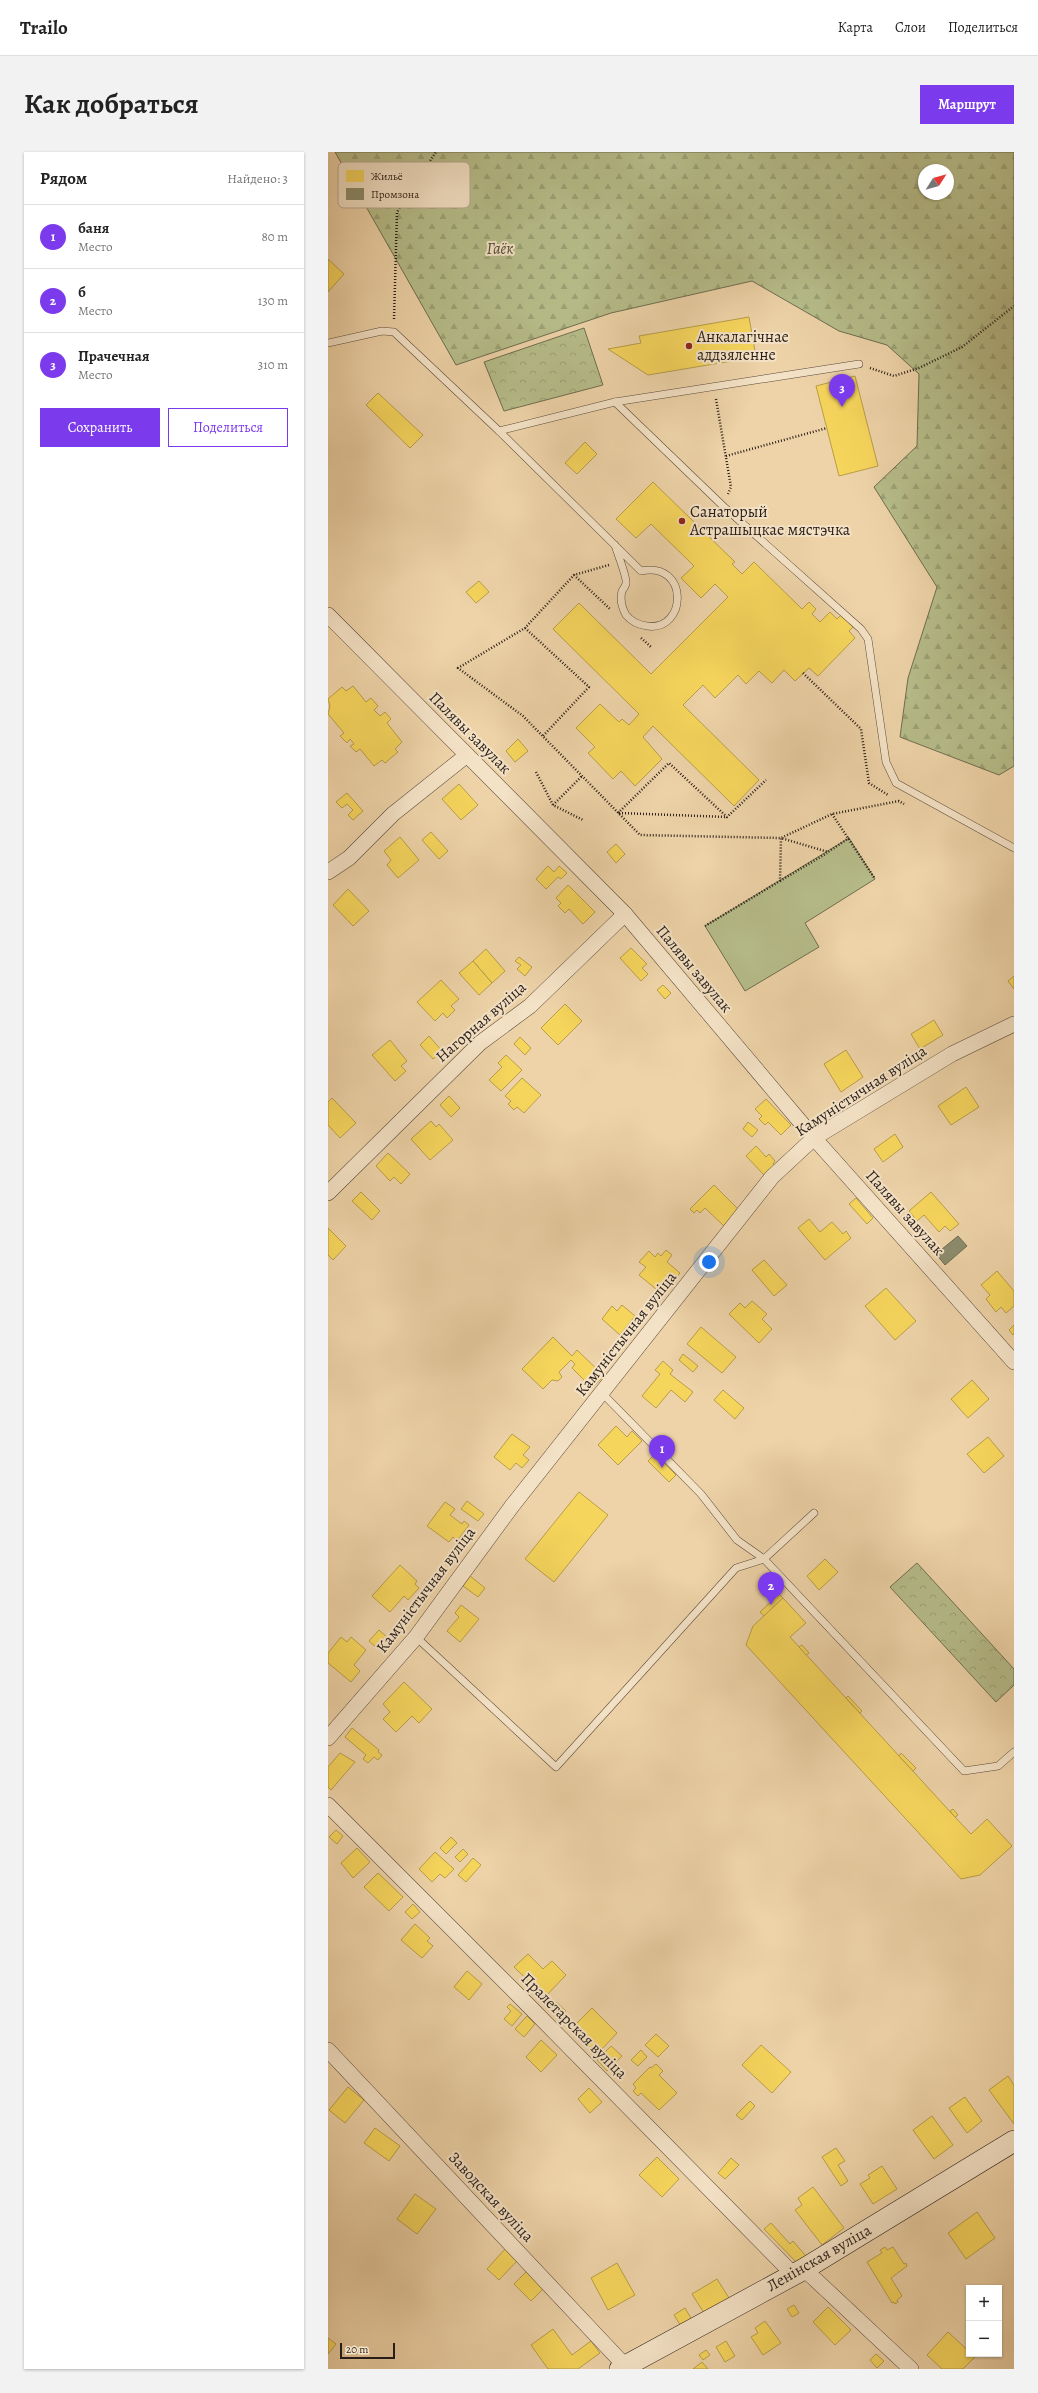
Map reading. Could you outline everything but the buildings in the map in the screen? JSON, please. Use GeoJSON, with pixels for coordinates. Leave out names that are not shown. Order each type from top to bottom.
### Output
{"type":"FeatureCollection","features":[{"type":"Feature","properties":{"kind":"street","name":"Палявы завулак"},"geometry":{"type":"LineString","coordinates":[[328,616],[625,914],[814,1138],[1014,1362]]}},
{"type":"Feature","properties":{"kind":"street"},"geometry":{"type":"LineString","coordinates":[[328,872],[349,858],[393,814],[467,755]]}},
{"type":"Feature","properties":{"kind":"street","name":"Нагорная вуліца"},"geometry":{"type":"LineString","coordinates":[[328,1193],[480,1042],[530,1006],[625,914]]}},
{"type":"Feature","properties":{"kind":"street","name":"Камуністычная вуліца"},"geometry":{"type":"LineString","coordinates":[[328,1738],[416,1637],[512,1506],[772,1177],[814,1138],[952,1054],[1014,1024]]}},
{"type":"Feature","properties":{"kind":"street","name":"Пралетарская вуліца"},"geometry":{"type":"LineString","coordinates":[[328,1805],[527,2004],[798,2271],[911,2369]]}},
{"type":"Feature","properties":{"kind":"street","name":"Заводская вуліца"},"geometry":{"type":"LineString","coordinates":[[328,2050],[625,2368]]}},
{"type":"Feature","properties":{"kind":"street","name":"Ленінская вуліца"},"geometry":{"type":"LineString","coordinates":[[625,2368],[798,2271],[1014,2141]]}},
{"type":"Feature","properties":{"kind":"lane"},"geometry":{"type":"LineString","coordinates":[[328,343],[382,331],[394,332],[499,431],[641,571],[658,571],[674,582],[678,592],[678,602],[675,612],[669,619],[649,627],[634,622],[627,615],[622,606],[621,596],[626,583],[614,545]]}},
{"type":"Feature","properties":{"kind":"lane"},"geometry":{"type":"LineString","coordinates":[[499,431],[615,402],[859,364]]}},
{"type":"Feature","properties":{"kind":"lane"},"geometry":{"type":"LineString","coordinates":[[615,402],[723,506],[861,629],[868,639],[886,762],[896,783],[1014,848]]}},
{"type":"Feature","properties":{"kind":"lane"},"geometry":{"type":"LineString","coordinates":[[602,1393],[701,1494],[737,1540],[764,1559],[964,1771],[998,1766],[1014,1752]]}},
{"type":"Feature","properties":{"kind":"lane"},"geometry":{"type":"LineString","coordinates":[[416,1637],[556,1767],[736,1568],[764,1559],[814,1513]]}},
{"type":"Feature","properties":{"kind":"path"},"geometry":{"type":"LineString","coordinates":[[430,162],[436,152]]}},
{"type":"Feature","properties":{"kind":"path"},"geometry":{"type":"LineString","coordinates":[[394,332],[397,212],[400,208]]}},
{"type":"Feature","properties":{"kind":"path"},"geometry":{"type":"LineString","coordinates":[[859,364],[894,376],[919,368],[962,347],[1014,306]]}},
{"type":"Feature","properties":{"kind":"path"},"geometry":{"type":"LineString","coordinates":[[714,387],[732,487],[723,506]]}},
{"type":"Feature","properties":{"kind":"path"},"geometry":{"type":"LineString","coordinates":[[726,456],[827,428]]}},
{"type":"Feature","properties":{"kind":"path"},"geometry":{"type":"LineString","coordinates":[[620,561],[574,575],[525,628],[458,668],[523,716],[640,835],[781,838],[828,852]]}},
{"type":"Feature","properties":{"kind":"path"},"geometry":{"type":"LineString","coordinates":[[525,628],[588,687],[543,736]]}},
{"type":"Feature","properties":{"kind":"path"},"geometry":{"type":"LineString","coordinates":[[803,673],[861,728],[869,783],[889,795]]}},
{"type":"Feature","properties":{"kind":"path"},"geometry":{"type":"LineString","coordinates":[[618,813],[669,763],[727,817]]}},
{"type":"Feature","properties":{"kind":"path"},"geometry":{"type":"LineString","coordinates":[[536,772],[554,804],[583,820]]}},
{"type":"Feature","properties":{"kind":"path"},"geometry":{"type":"LineString","coordinates":[[554,804],[582,776]]}},
{"type":"Feature","properties":{"kind":"path"},"geometry":{"type":"LineString","coordinates":[[618,813],[727,817],[766,780]]}},
{"type":"Feature","properties":{"kind":"path"},"geometry":{"type":"LineString","coordinates":[[896,799],[910,807]]}},
{"type":"Feature","properties":{"kind":"path"},"geometry":{"type":"LineString","coordinates":[[781,838],[832,814],[899,801],[902,803]]}},
{"type":"Feature","properties":{"kind":"path"},"geometry":{"type":"LineString","coordinates":[[832,814],[875,879]]}},
{"type":"Feature","properties":{"kind":"path"},"geometry":{"type":"LineString","coordinates":[[780,881],[781,838]]}},
{"type":"Feature","properties":{"kind":"path"},"geometry":{"type":"LineString","coordinates":[[705,926],[849,838]]}},
{"type":"Feature","properties":{"kind":"green space","name":"Гаёк"},"geometry":{"type":"Polygon","coordinates":[[[335,152],[1014,152],[1014,766],[999,775],[900,737],[908,678],[937,587],[874,487],[917,446],[919,374],[887,345],[839,331],[752,281],[611,313],[456,365],[367,208],[470,208],[470,162],[341,162],[335,152]]]}},
{"type":"Feature","properties":{"kind":"green space"},"geometry":{"type":"Polygon","coordinates":[[[584,328],[603,385],[504,411],[484,362],[584,328]]]}},
{"type":"Feature","properties":{"kind":"green space"},"geometry":{"type":"Polygon","coordinates":[[[849,838],[875,879],[805,923],[819,947],[745,991],[705,926],[849,838]]]}},
{"type":"Feature","properties":{"kind":"green space"},"geometry":{"type":"Polygon","coordinates":[[[917,1563],[1014,1669],[1014,1685],[996,1702],[890,1587],[917,1563]]]}},
{"type":"Feature","properties":{"kind":"place","name":"Анкалагічнае аддзяленне"},"geometry":{"type":"Point","coordinates":[689,346]}},
{"type":"Feature","properties":{"kind":"place","name":"Прачечная"},"geometry":{"type":"Point","coordinates":[842,407]}},
{"type":"Feature","properties":{"kind":"place","name":"Санаторый Астрашыцкае мястэчка"},"geometry":{"type":"Point","coordinates":[682,521]}},
{"type":"Feature","properties":{"kind":"place","name":"баня"},"geometry":{"type":"Point","coordinates":[662,1468]}},
{"type":"Feature","properties":{"kind":"place","name":"б"},"geometry":{"type":"Point","coordinates":[771,1605]}}]}
